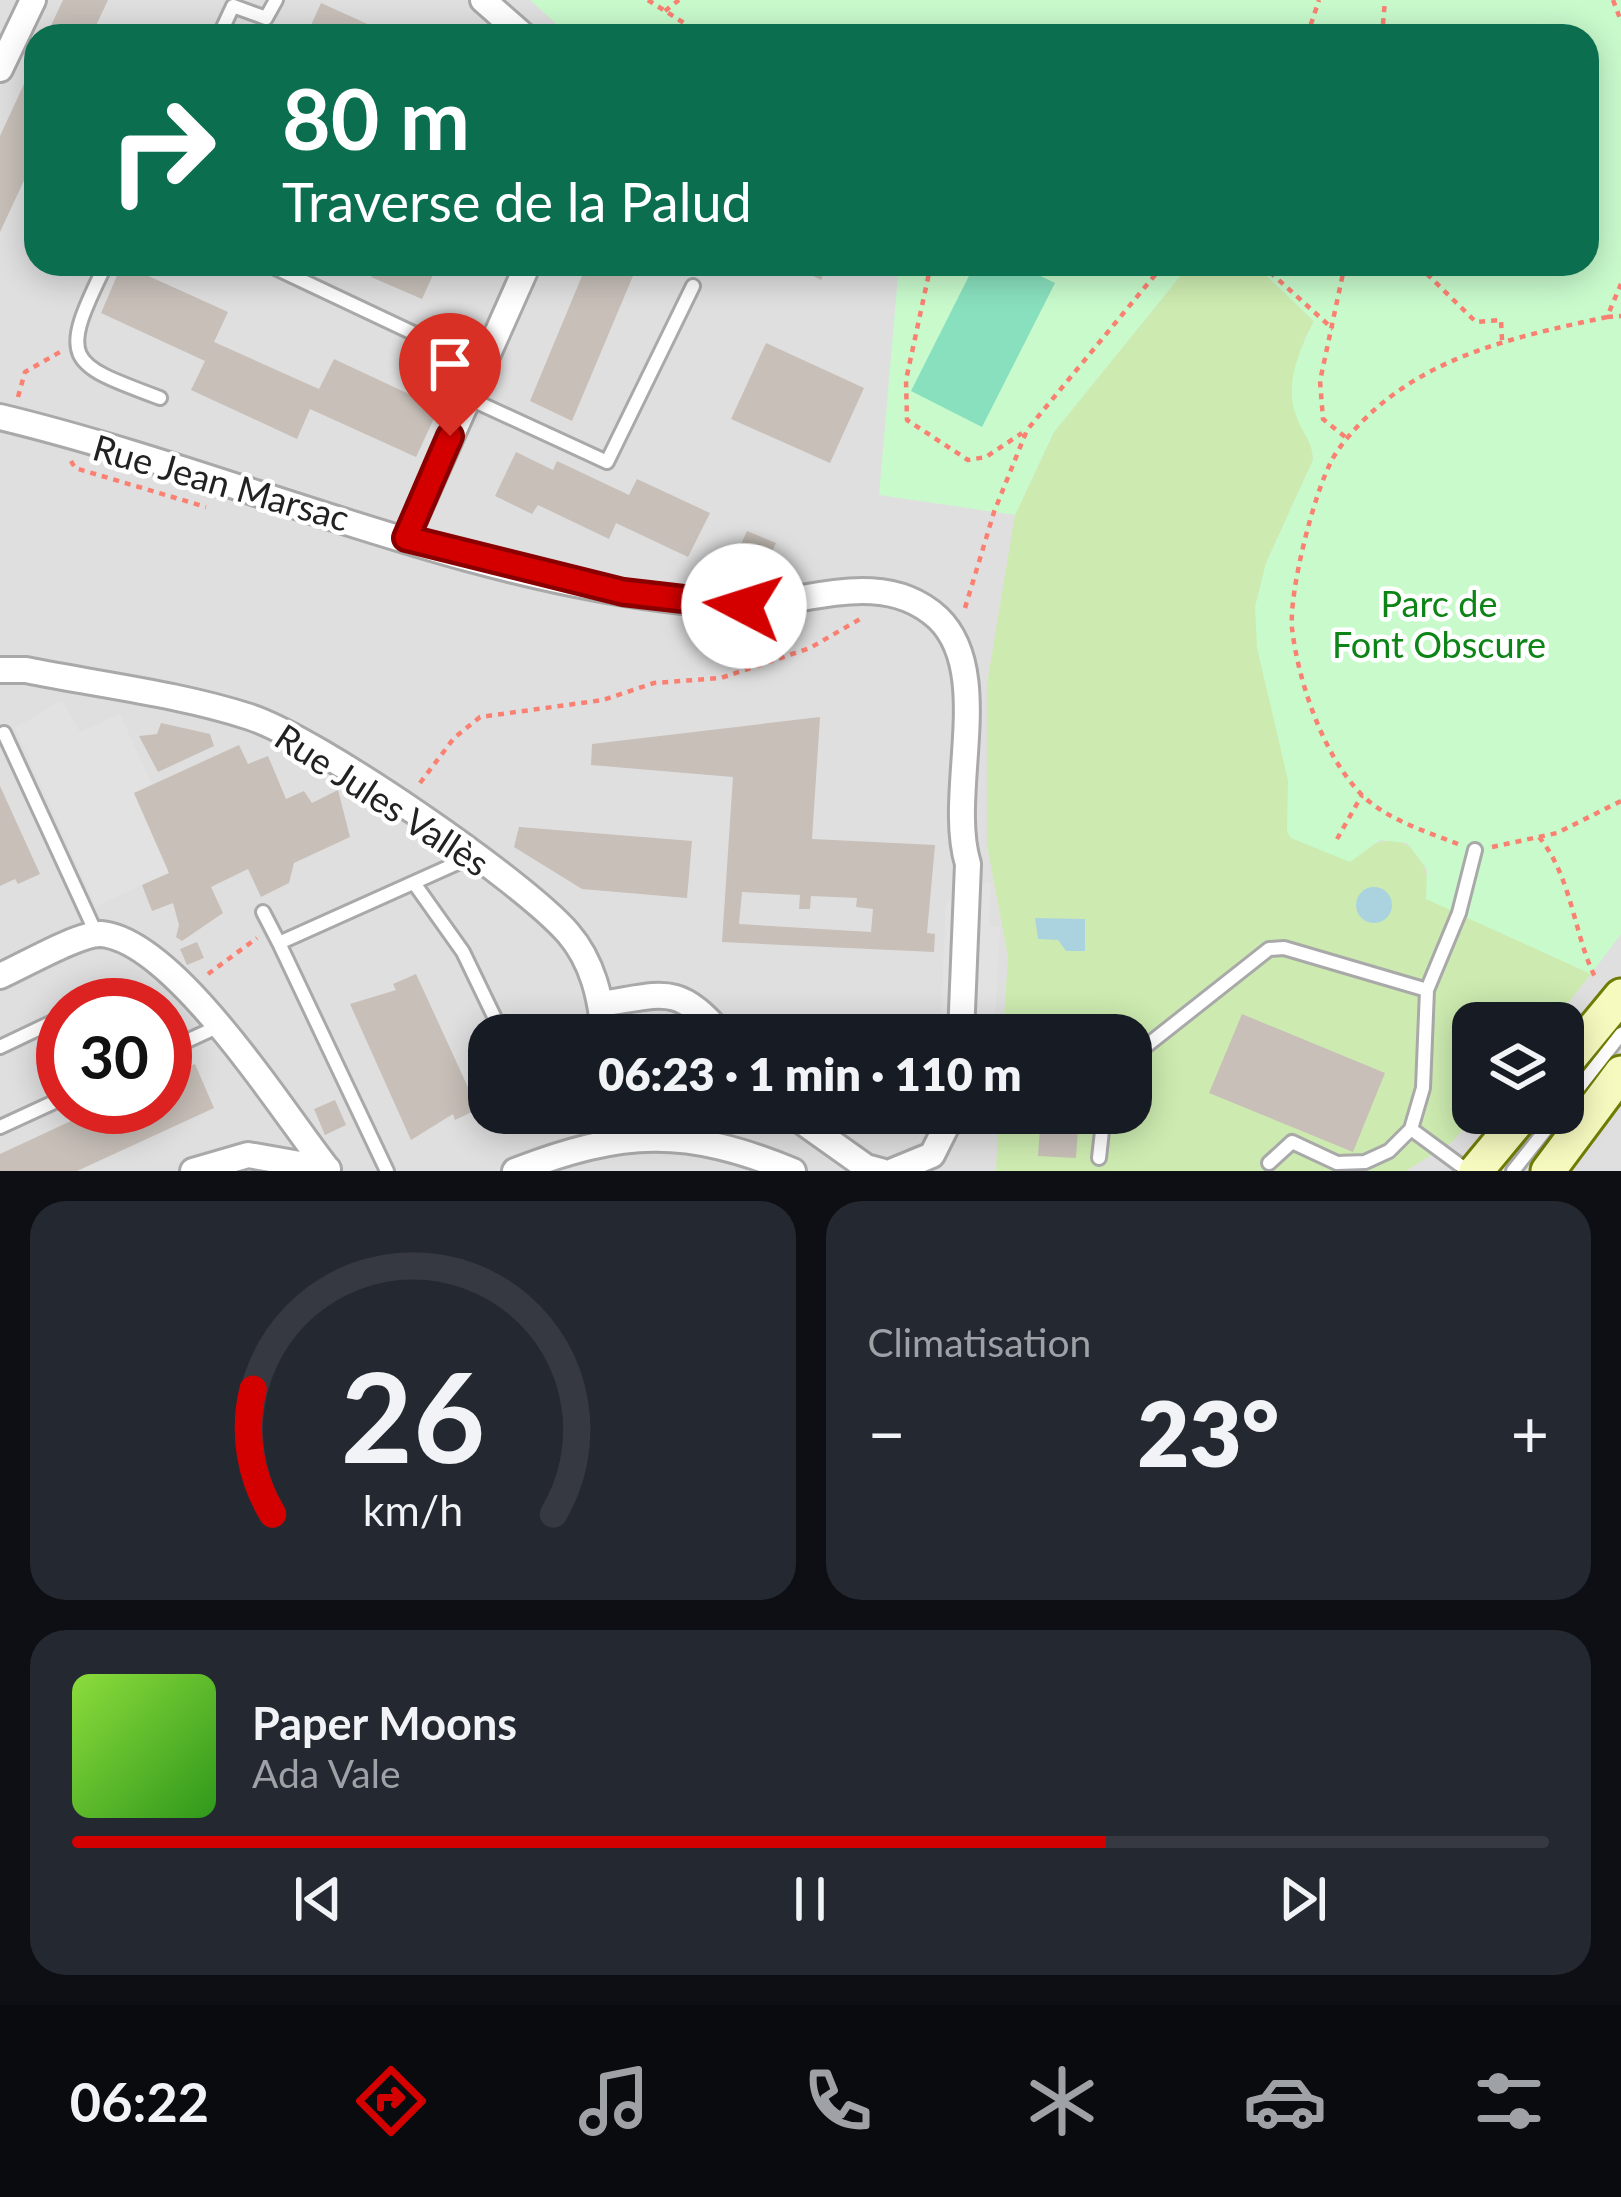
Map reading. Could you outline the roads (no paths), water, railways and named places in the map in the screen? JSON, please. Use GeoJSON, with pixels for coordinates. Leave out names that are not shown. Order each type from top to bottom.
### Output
{"type":"FeatureCollection","features":[{"type":"Feature","properties":{"kind":"street"},"geometry":{"type":"LineString","coordinates":[[0,69],[33,0]]}},
{"type":"Feature","properties":{"kind":"street"},"geometry":{"type":"LineString","coordinates":[[483,0],[512,24]]}},
{"type":"Feature","properties":{"kind":"street"},"geometry":{"type":"LineString","coordinates":[[406,538],[523,276]]}},
{"type":"Feature","properties":{"kind":"street","name":"Rue Jean Marsac"},"geometry":{"type":"LineString","coordinates":[[0,417],[406,538],[623,592],[744,606],[883,590],[940,620],[960,655],[965,698],[959,837],[968,864],[962,1014]]}},
{"type":"Feature","properties":{"kind":"street","name":"Rue Jules Vallès"},"geometry":{"type":"LineString","coordinates":[[0,670],[26,670],[251,717],[298,739],[473,856],[569,934],[593,974],[602,1014]]}},
{"type":"Feature","properties":{"kind":"street"},"geometry":{"type":"LineString","coordinates":[[0,976],[96,933],[127,940],[154,956],[217,1027],[328,1169]]}},
{"type":"Feature","properties":{"kind":"street"},"geometry":{"type":"LineString","coordinates":[[601,1004],[659,993],[679,997],[704,1014]]}},
{"type":"Feature","properties":{"kind":"street"},"geometry":{"type":"LineString","coordinates":[[1584,1041],[1621,996]]}},
{"type":"Feature","properties":{"kind":"street"},"geometry":{"type":"LineString","coordinates":[[1548,1171],[1621,1072]]}},
{"type":"Feature","properties":{"kind":"street"},"geometry":{"type":"LineString","coordinates":[[515,1171],[595,1134]]}},
{"type":"Feature","properties":{"kind":"street"},"geometry":{"type":"LineString","coordinates":[[670,1134],[742,1150],[793,1171]]}},
{"type":"Feature","properties":{"kind":"street"},"geometry":{"type":"LineString","coordinates":[[820,1134],[866,1167],[881,1171]]}},
{"type":"Feature","properties":{"kind":"street"},"geometry":{"type":"LineString","coordinates":[[893,1171],[932,1155],[942,1134]]}},
{"type":"Feature","properties":{"kind":"street"},"geometry":{"type":"LineString","coordinates":[[1472,1171],[1505,1134]]}},
{"type":"Feature","properties":{"kind":"street"},"geometry":{"type":"LineString","coordinates":[[193,1171],[248,1155],[328,1169]]}},
{"type":"Feature","properties":{"kind":"lane"},"geometry":{"type":"LineString","coordinates":[[225,24],[233,6],[266,18],[276,0]]}},
{"type":"Feature","properties":{"kind":"lane"},"geometry":{"type":"LineString","coordinates":[[102,276],[77,343],[79,361],[90,372],[160,398]]}},
{"type":"Feature","properties":{"kind":"lane"},"geometry":{"type":"LineString","coordinates":[[293,276],[482,365]]}},
{"type":"Feature","properties":{"kind":"lane"},"geometry":{"type":"LineString","coordinates":[[467,397],[607,462],[693,286]]}},
{"type":"Feature","properties":{"kind":"lane"},"geometry":{"type":"LineString","coordinates":[[4,734],[96,933]]}},
{"type":"Feature","properties":{"kind":"lane"},"geometry":{"type":"LineString","coordinates":[[1269,1163],[1292,1142],[1336,1163],[1365,1162],[1389,1150],[1411,1129],[1423,1088],[1426,990],[1459,913],[1475,850]]}},
{"type":"Feature","properties":{"kind":"lane"},"geometry":{"type":"LineString","coordinates":[[279,943],[473,856]]}},
{"type":"Feature","properties":{"kind":"lane"},"geometry":{"type":"LineString","coordinates":[[414,883],[463,952],[492,1014]]}},
{"type":"Feature","properties":{"kind":"lane"},"geometry":{"type":"LineString","coordinates":[[263,912],[387,1171]]}},
{"type":"Feature","properties":{"kind":"lane"},"geometry":{"type":"LineString","coordinates":[[1152,1041],[1269,949],[1284,948],[1426,990]]}},
{"type":"Feature","properties":{"kind":"lane"},"geometry":{"type":"LineString","coordinates":[[192,1039],[217,1027]]}},
{"type":"Feature","properties":{"kind":"lane"},"geometry":{"type":"LineString","coordinates":[[0,1047],[36,1030]]}},
{"type":"Feature","properties":{"kind":"lane"},"geometry":{"type":"LineString","coordinates":[[1584,1081],[1621,1034]]}},
{"type":"Feature","properties":{"kind":"lane"},"geometry":{"type":"LineString","coordinates":[[0,1127],[36,1110]]}},
{"type":"Feature","properties":{"kind":"lane"},"geometry":{"type":"LineString","coordinates":[[1411,1129],[1472,1171]]}},
{"type":"Feature","properties":{"kind":"lane"},"geometry":{"type":"LineString","coordinates":[[1099,1158],[1102,1134]]}},
{"type":"Feature","properties":{"kind":"lane"},"geometry":{"type":"LineString","coordinates":[[1514,1171],[1543,1134]]}},
{"type":"Feature","properties":{"kind":"water"},"geometry":{"type":"Polygon","coordinates":[[[1374,887],[1387,892],[1392,905],[1387,918],[1374,923],[1361,918],[1356,905],[1361,892],[1374,887]]]}},
{"type":"Feature","properties":{"kind":"water"},"geometry":{"type":"Polygon","coordinates":[[[1035,918],[1085,919],[1085,951],[1066,951],[1058,940],[1038,939],[1035,918]]]}},
{"type":"Feature","properties":{"kind":"park label","name":"Parc de Font Obscure"},"geometry":{"type":"Point","coordinates":[1439,624]}}]}
